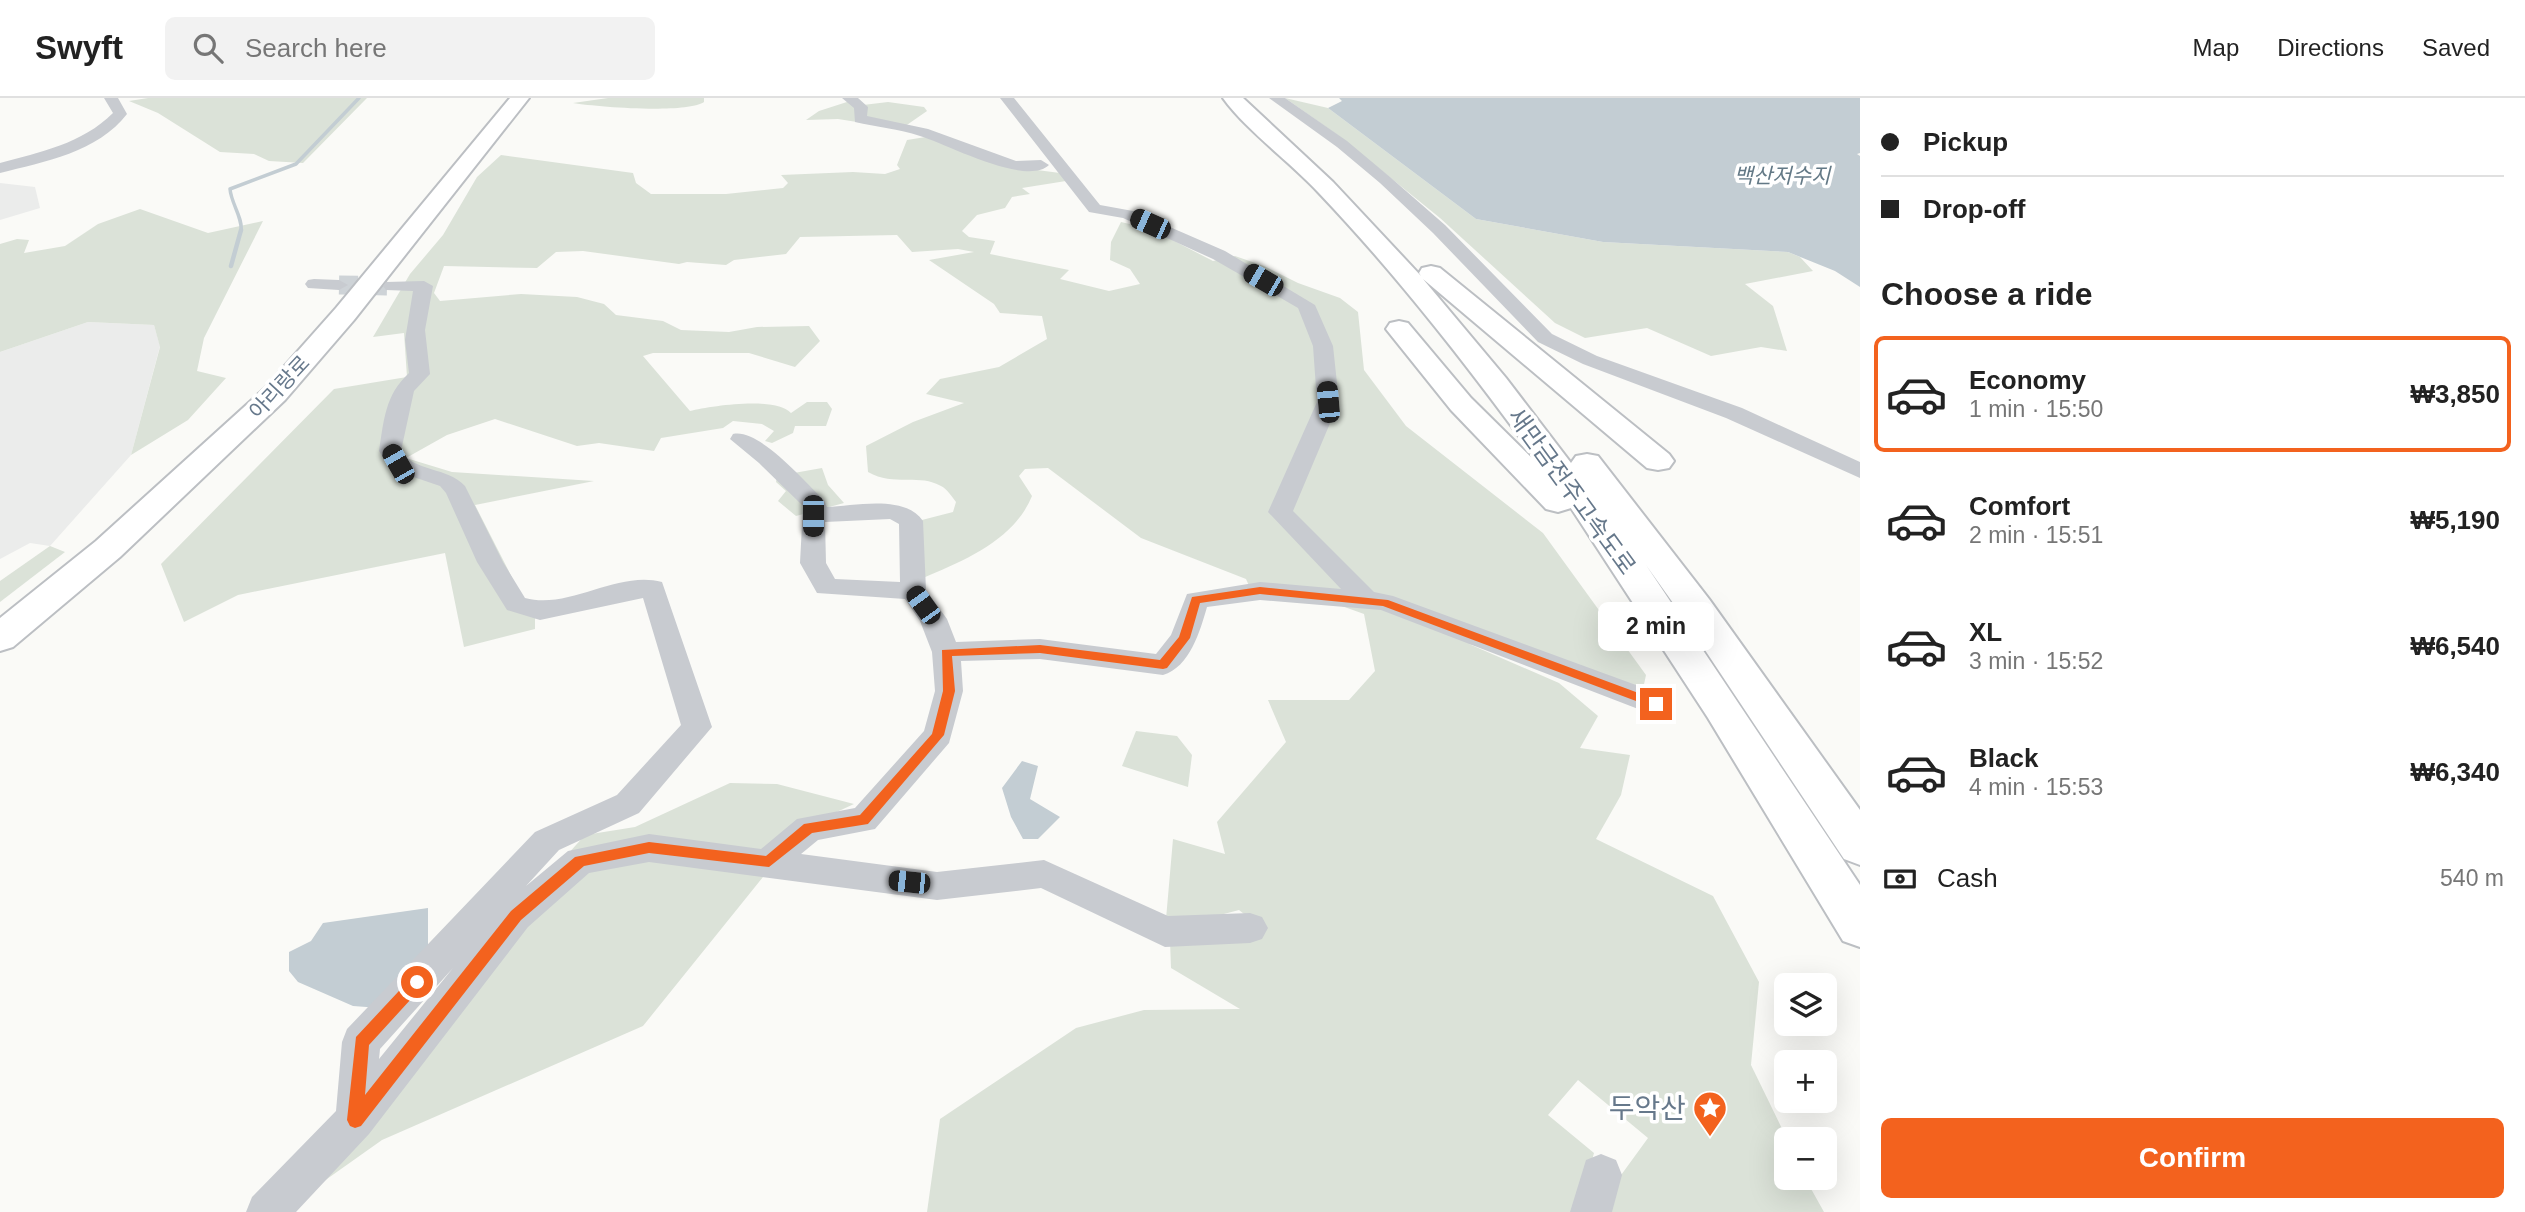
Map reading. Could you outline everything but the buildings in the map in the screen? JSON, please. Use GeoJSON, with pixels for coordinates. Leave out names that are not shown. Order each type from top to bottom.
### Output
{"type":"FeatureCollection","features":[{"type":"Feature","properties":{"kind":"highway","name":"아리랑로"},"geometry":{"type":"LineString","coordinates":[[0,618],[130,510],[258,393],[321,322],[508,98]]}},
{"type":"Feature","properties":{"kind":"highway","name":"아리랑로"},"geometry":{"type":"LineString","coordinates":[[0,638],[108,549],[275,394],[345,314],[520,98]]}},
{"type":"Feature","properties":{"kind":"highway","name":"새만금전주고속도로"},"geometry":{"type":"LineString","coordinates":[[1232,98],[1321,182],[1397,266],[1466,349],[1592,515],[1704,681],[1860,926]]}},
{"type":"Feature","properties":{"kind":"highway","name":"새만금전주고속도로"},"geometry":{"type":"LineString","coordinates":[[1251,98],[1357,193],[1431,273],[1539,399],[1679,586],[1860,846]]}},
{"type":"Feature","properties":{"kind":"highway"},"geometry":{"type":"LineString","coordinates":[[1431,273],[1658,461]]}},
{"type":"Feature","properties":{"kind":"highway"},"geometry":{"type":"LineString","coordinates":[[1399,329],[1461,404],[1580,526],[1704,681]]}},
{"type":"Feature","properties":{"kind":"street"},"geometry":{"type":"LineString","coordinates":[[0,168],[92,137],[111,125],[120,114],[111,98]]}},
{"type":"Feature","properties":{"kind":"street"},"geometry":{"type":"LineString","coordinates":[[849,98],[861,107],[860,119],[923,132],[1014,166],[1041,166]]}},
{"type":"Feature","properties":{"kind":"street"},"geometry":{"type":"LineString","coordinates":[[1007,98],[1095,209],[1127,214],[1219,255],[1306,305],[1323,346],[1328,402],[1280,512],[1366,600]]}},
{"type":"Feature","properties":{"kind":"street"},"geometry":{"type":"LineString","coordinates":[[1276,98],[1342,144],[1385,180],[1439,229],[1545,338],[1590,360],[1734,413],[1860,471]]}},
{"type":"Feature","properties":{"kind":"street"},"geometry":{"type":"LineString","coordinates":[[314,284],[339,285]]}},
{"type":"Feature","properties":{"kind":"street"},"geometry":{"type":"LineString","coordinates":[[355,1120],[361,1042],[548,841],[628,804],[697,727],[653,589],[622,592],[540,611],[516,604],[490,562],[457,491],[448,481],[398,464],[390,451],[397,410],[404,389],[420,374],[414,354],[416,318],[424,286],[392,286]]}},
{"type":"Feature","properties":{"kind":"street"},"geometry":{"type":"LineString","coordinates":[[741,439],[767,458],[815,505],[813,563],[826,587],[913,591]]}},
{"type":"Feature","properties":{"kind":"street"},"geometry":{"type":"LineString","coordinates":[[769,862],[808,828],[864,820],[937,735],[949,691],[946,652],[933,618],[913,591],[911,521],[894,512],[813,516]]}},
{"type":"Feature","properties":{"kind":"street"},"geometry":{"type":"LineString","coordinates":[[946,652],[1040,649],[1163,665],[1184,638],[1196,600],[1260,591],[1384,602],[1656,704]]}},
{"type":"Feature","properties":{"kind":"street"},"geometry":{"type":"LineString","coordinates":[[267,1212],[355,1120],[516,916],[580,861],[649,848],[937,886],[1044,874],[1165,932],[1250,928]]}},
{"type":"Feature","properties":{"kind":"shaded area"},"geometry":{"type":"Polygon","coordinates":[[[148,98],[367,98],[303,163],[269,161],[254,154],[220,152],[158,113],[129,101],[148,98]]]}},
{"type":"Feature","properties":{"kind":"shaded area"},"geometry":{"type":"Polygon","coordinates":[[[608,98],[704,98],[704,102],[694,106],[661,109],[573,103],[608,98]]]}},
{"type":"Feature","properties":{"kind":"shaded area"},"geometry":{"type":"Polygon","coordinates":[[[1285,98],[1328,108],[1476,219],[1603,242],[1788,252],[1800,257],[1813,271],[1745,284],[1773,306],[1787,351],[1761,347],[1711,356],[1647,328],[1585,338],[1555,323],[1440,218],[1339,136],[1285,98]]]}},
{"type":"Feature","properties":{"kind":"shaded area"},"geometry":{"type":"Polygon","coordinates":[[[850,101],[863,105],[888,102],[924,107],[927,111],[901,129],[838,119],[806,120],[819,111],[850,101]]]}},
{"type":"Feature","properties":{"kind":"shaded area"},"geometry":{"type":"Polygon","coordinates":[[[938,135],[1037,170],[1060,173],[1066,181],[1022,188],[1030,194],[1012,197],[1005,208],[977,215],[962,231],[969,237],[995,241],[990,254],[1069,270],[1060,279],[1109,291],[1140,284],[1130,269],[1110,260],[1111,242],[1121,222],[1151,229],[1213,261],[1235,256],[1264,266],[1298,283],[1340,298],[1358,312],[1364,370],[1406,426],[1543,533],[1646,675],[1643,689],[1469,644],[1559,683],[1598,716],[1580,748],[1630,755],[1621,795],[1596,839],[1713,896],[1759,982],[1751,1065],[1781,1127],[1774,1127],[1774,1190],[1812,1190],[1824,1212],[1605,1212],[1608,1193],[1648,1138],[1578,1080],[1548,1115],[1594,1153],[1578,1212],[927,1212],[940,1119],[1076,1028],[1144,1010],[1240,1009],[1171,968],[1170,941],[1264,930],[1239,910],[1205,919],[1166,919],[1173,839],[1225,854],[1217,822],[1286,742],[1268,700],[1349,700],[1375,671],[1364,614],[1297,590],[1250,588],[1246,579],[1141,538],[1048,468],[1025,469],[1019,476],[1032,496],[1024,511],[1001,537],[971,556],[923,578],[918,521],[953,512],[956,502],[945,489],[932,482],[887,479],[868,472],[866,446],[913,422],[964,403],[926,394],[940,379],[999,367],[1047,339],[1042,316],[1000,313],[994,304],[929,260],[974,252],[958,249],[912,252],[897,235],[800,237],[786,254],[734,260],[726,265],[687,262],[679,264],[583,251],[556,252],[537,268],[444,266],[434,293],[440,301],[521,294],[577,297],[604,304],[616,315],[663,321],[681,330],[729,332],[757,327],[809,326],[820,341],[795,367],[749,353],[653,353],[643,356],[690,411],[727,405],[758,404],[783,408],[791,413],[807,402],[827,402],[832,409],[826,426],[795,426],[793,433],[772,443],[765,441],[774,431],[762,424],[733,421],[723,428],[661,438],[654,451],[599,443],[577,446],[495,419],[447,435],[406,458],[452,472],[594,481],[475,505],[523,599],[542,605],[535,619],[535,629],[464,647],[445,553],[238,595],[184,622],[161,564],[334,389],[407,377],[404,333],[373,337],[410,274],[443,235],[477,177],[501,155],[633,173],[636,183],[651,194],[726,194],[783,188],[788,183],[781,175],[853,172],[885,174],[900,169],[897,165],[907,140],[938,135]]]}},
{"type":"Feature","properties":{"kind":"shaded area"},"geometry":{"type":"Polygon","coordinates":[[[0,183],[35,187],[40,208],[0,220],[0,183]]]}},
{"type":"Feature","properties":{"kind":"shaded area"},"geometry":{"type":"Polygon","coordinates":[[[140,209],[208,233],[263,221],[204,338],[197,371],[226,378],[188,420],[131,455],[160,347],[154,325],[88,322],[0,352],[0,244],[17,239],[29,240],[24,253],[65,246],[98,224],[140,209]]]}},
{"type":"Feature","properties":{"kind":"shaded area"},"geometry":{"type":"Polygon","coordinates":[[[88,322],[154,325],[160,346],[131,455],[50,546],[30,543],[0,559],[0,352],[88,322]]]}},
{"type":"Feature","properties":{"kind":"shaded area"},"geometry":{"type":"Polygon","coordinates":[[[822,468],[828,485],[844,503],[796,516],[778,501],[786,491],[776,482],[777,476],[822,468]]]}},
{"type":"Feature","properties":{"kind":"shaded area"},"geometry":{"type":"Polygon","coordinates":[[[50,546],[65,552],[0,602],[0,581],[50,546]]]}},
{"type":"Feature","properties":{"kind":"shaded area"},"geometry":{"type":"Polygon","coordinates":[[[1136,731],[1177,736],[1192,755],[1188,787],[1122,766],[1136,731]]]}},
{"type":"Feature","properties":{"kind":"shaded area"},"geometry":{"type":"Polygon","coordinates":[[[730,783],[777,784],[854,804],[776,840],[763,877],[643,1026],[382,1140],[310,1191],[385,1057],[585,835],[635,827],[730,783]]]}},
{"type":"Feature","properties":{"kind":"water","name":"백산저수지"},"geometry":{"type":"Polygon","coordinates":[[[1339,98],[1860,98],[1860,153],[1857,154],[1860,156],[1860,287],[1835,271],[1788,252],[1603,242],[1476,219],[1328,108],[1342,101],[1339,98]]]}},
{"type":"Feature","properties":{"kind":"water"},"geometry":{"type":"Polygon","coordinates":[[[1022,761],[1038,766],[1030,799],[1060,817],[1038,839],[1023,839],[1011,817],[1002,788],[1022,761]]]}},
{"type":"Feature","properties":{"kind":"water"},"geometry":{"type":"Polygon","coordinates":[[[428,908],[428,952],[380,1008],[353,1006],[298,982],[289,971],[289,952],[311,941],[323,923],[428,908]]]}},
{"type":"Feature","properties":{"kind":"waterway"},"geometry":{"type":"LineString","coordinates":[[241,230],[230,189],[296,164],[359,98]]}},
{"type":"Feature","properties":{"kind":"waterway"},"geometry":{"type":"LineString","coordinates":[[231,266],[241,230]]}},
{"type":"Feature","properties":{"kind":"tunnel"},"geometry":{"type":"LineString","coordinates":[[339,285],[392,286]]}},
{"type":"Feature","properties":{"kind":"place","name":"두악산"},"geometry":{"type":"Point","coordinates":[1710,1138]}},
{"type":"Feature","properties":{"kind":"route"},"geometry":{"type":"LineString","coordinates":[[417,982],[361,1042],[355,1120],[516,916],[580,861],[649,848],[769,862],[808,828],[864,820],[937,735],[949,691],[946,652],[1040,649],[1163,665],[1184,638],[1196,600],[1260,591],[1384,602],[1656,704]]}}]}
